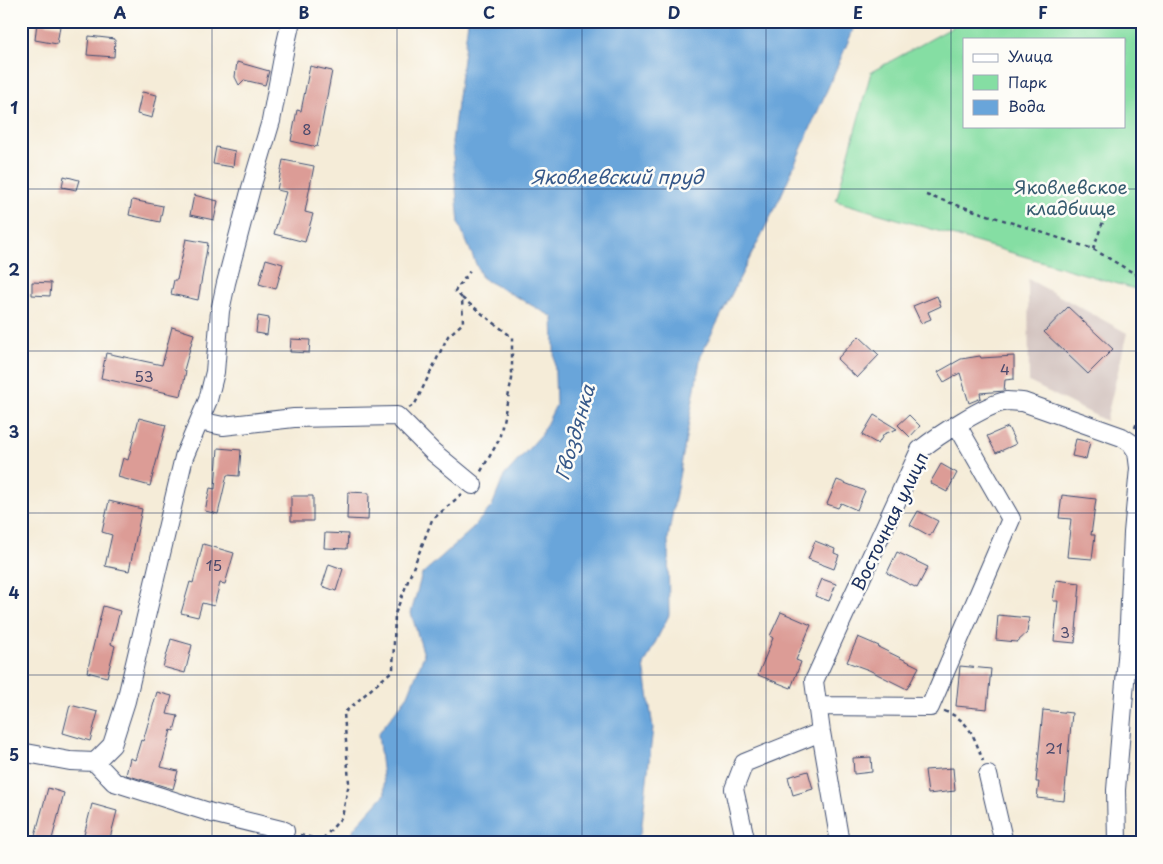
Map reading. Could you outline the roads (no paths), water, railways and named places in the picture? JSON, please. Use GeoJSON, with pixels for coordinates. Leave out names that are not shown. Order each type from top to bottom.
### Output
{"type":"FeatureCollection","features":[{"type":"Feature","properties":{"kind":"street"},"geometry":{"type":"LineString","coordinates":[[96,762],[112,744],[126,701],[184,457],[208,400],[215,372],[220,311],[226,283],[271,121],[285,47],[292,21]]}},
{"type":"Feature","properties":{"kind":"street","name":"Восточная улицп"},"geometry":{"type":"LineString","coordinates":[[840,843],[814,681],[920,450],[935,438],[957,425],[1007,401],[1023,402],[1122,437],[1137,452],[1138,468],[1128,646],[1116,790],[1117,843]]}},
{"type":"Feature","properties":{"kind":"street"},"geometry":{"type":"LineString","coordinates":[[199,421],[223,426],[294,418],[397,416],[434,452],[473,484]]}},
{"type":"Feature","properties":{"kind":"street"},"geometry":{"type":"LineString","coordinates":[[818,706],[930,707],[1011,519],[957,425]]}},
{"type":"Feature","properties":{"kind":"street"},"geometry":{"type":"LineString","coordinates":[[746,843],[734,790],[744,762],[821,732]]}},
{"type":"Feature","properties":{"kind":"street"},"geometry":{"type":"LineString","coordinates":[[21,752],[96,762],[114,782],[212,813],[285,831]]}},
{"type":"Feature","properties":{"kind":"street"},"geometry":{"type":"LineString","coordinates":[[988,775],[1004,843]]}},
{"type":"Feature","properties":{"kind":"water","name":"Яковлевский пруд"},"geometry":{"type":"Polygon","coordinates":[[[468,21],[857,21],[780,198],[701,355],[668,538],[669,615],[644,665],[653,728],[641,832],[634,843],[350,843],[354,828],[385,794],[378,734],[408,695],[424,655],[411,613],[422,574],[468,533],[492,506],[504,476],[541,435],[556,405],[553,317],[482,278],[459,224],[452,142],[468,21]]]}},
{"type":"Feature","properties":{"kind":"park label","name":"Яковлевское кладбище"},"geometry":{"type":"Point","coordinates":[1071,196]}},
{"type":"Feature","properties":{"kind":"water label","name":"Гвоздянка"},"geometry":{"type":"Point","coordinates":[574,432]}}]}
